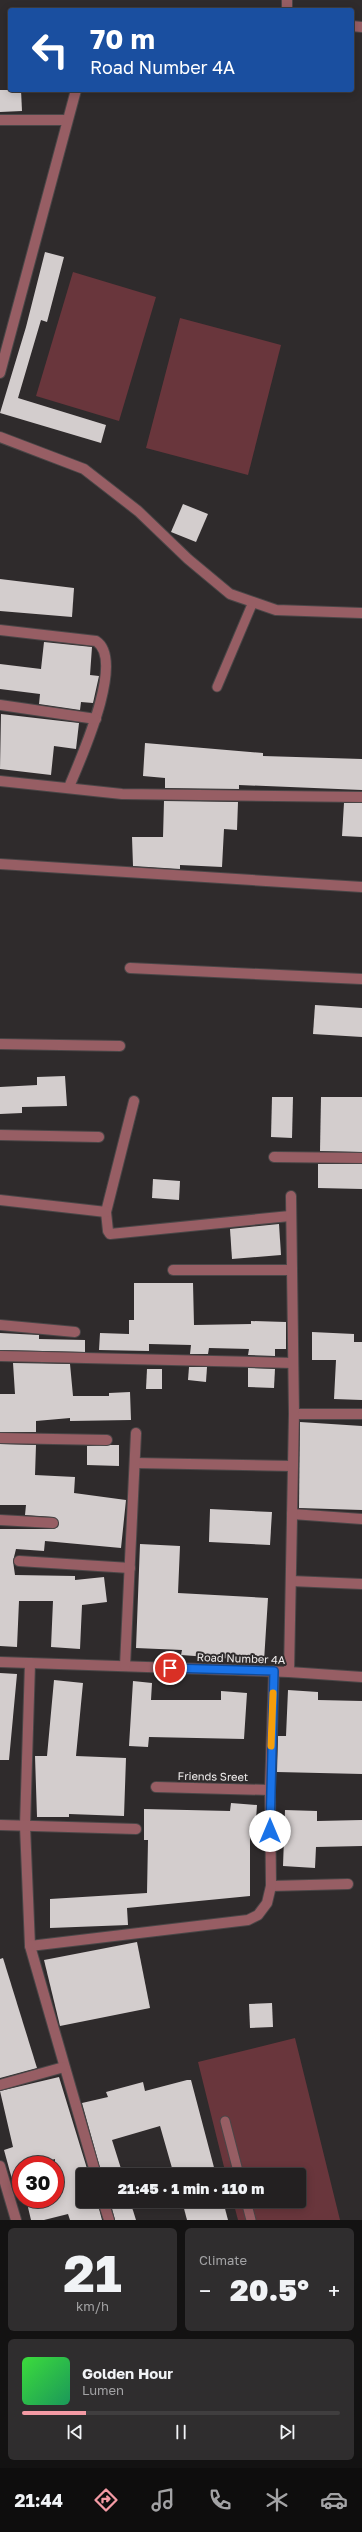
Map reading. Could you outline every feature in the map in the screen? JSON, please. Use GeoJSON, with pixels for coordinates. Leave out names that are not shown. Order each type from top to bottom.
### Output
{"type":"FeatureCollection","features":[{"type":"Feature","properties":{"kind":"street"},"geometry":{"type":"LineString","coordinates":[[0,373],[75,92]]}},
{"type":"Feature","properties":{"kind":"street"},"geometry":{"type":"LineString","coordinates":[[0,120],[67,120]]}},
{"type":"Feature","properties":{"kind":"street"},"geometry":{"type":"LineString","coordinates":[[0,437],[84,469],[138,511],[188,559],[230,594],[276,610],[362,613]]}},
{"type":"Feature","properties":{"kind":"street"},"geometry":{"type":"LineString","coordinates":[[0,630],[96,641],[103,645],[107,654],[104,690],[96,719],[70,787]]}},
{"type":"Feature","properties":{"kind":"street"},"geometry":{"type":"LineString","coordinates":[[0,705],[96,719]]}},
{"type":"Feature","properties":{"kind":"street"},"geometry":{"type":"LineString","coordinates":[[0,781],[70,787],[122,794],[362,797]]}},
{"type":"Feature","properties":{"kind":"street"},"geometry":{"type":"LineString","coordinates":[[0,864],[362,887]]}},
{"type":"Feature","properties":{"kind":"street"},"geometry":{"type":"LineString","coordinates":[[130,968],[362,979]]}},
{"type":"Feature","properties":{"kind":"street"},"geometry":{"type":"LineString","coordinates":[[0,1044],[120,1046]]}},
{"type":"Feature","properties":{"kind":"street"},"geometry":{"type":"LineString","coordinates":[[134,1101],[106,1212],[108,1231],[110,1234],[290,1216]]}},
{"type":"Feature","properties":{"kind":"street"},"geometry":{"type":"LineString","coordinates":[[0,1135],[99,1137]]}},
{"type":"Feature","properties":{"kind":"street"},"geometry":{"type":"LineString","coordinates":[[274,1157],[362,1158]]}},
{"type":"Feature","properties":{"kind":"street"},"geometry":{"type":"LineString","coordinates":[[289,1672],[294,1414],[290,1216],[291,1196]]}},
{"type":"Feature","properties":{"kind":"street"},"geometry":{"type":"LineString","coordinates":[[0,1200],[106,1212]]}},
{"type":"Feature","properties":{"kind":"street"},"geometry":{"type":"LineString","coordinates":[[172,1270],[292,1270]]}},
{"type":"Feature","properties":{"kind":"street"},"geometry":{"type":"LineString","coordinates":[[0,1324],[75,1332]]}},
{"type":"Feature","properties":{"kind":"street"},"geometry":{"type":"LineString","coordinates":[[0,1356],[293,1363]]}},
{"type":"Feature","properties":{"kind":"street"},"geometry":{"type":"LineString","coordinates":[[294,1414],[362,1414]]}},
{"type":"Feature","properties":{"kind":"street"},"geometry":{"type":"LineString","coordinates":[[125,1666],[136,1433]]}},
{"type":"Feature","properties":{"kind":"street"},"geometry":{"type":"LineString","coordinates":[[0,1438],[107,1440]]}},
{"type":"Feature","properties":{"kind":"street"},"geometry":{"type":"LineString","coordinates":[[135,1463],[292,1466]]}},
{"type":"Feature","properties":{"kind":"street"},"geometry":{"type":"LineString","coordinates":[[292,1514],[362,1519]]}},
{"type":"Feature","properties":{"kind":"street"},"geometry":{"type":"LineString","coordinates":[[0,1520],[53,1523]]}},
{"type":"Feature","properties":{"kind":"street"},"geometry":{"type":"LineString","coordinates":[[19,1561],[130,1568]]}},
{"type":"Feature","properties":{"kind":"street"},"geometry":{"type":"LineString","coordinates":[[291,1581],[362,1584]]}},
{"type":"Feature","properties":{"kind":"street","name":"Road Number 4A"},"geometry":{"type":"LineString","coordinates":[[0,1662],[274,1671],[362,1677]]}},
{"type":"Feature","properties":{"kind":"street"},"geometry":{"type":"LineString","coordinates":[[30,1663],[25,1826],[30,1946],[94,2168]]}},
{"type":"Feature","properties":{"kind":"street"},"geometry":{"type":"LineString","coordinates":[[30,1946],[248,1920],[258,1914],[267,1903],[271,1886],[270,1790],[274,1671]]}},
{"type":"Feature","properties":{"kind":"street","name":"Friends Sreet"},"geometry":{"type":"LineString","coordinates":[[156,1787],[270,1790]]}},
{"type":"Feature","properties":{"kind":"street"},"geometry":{"type":"LineString","coordinates":[[0,1826],[136,1829]]}},
{"type":"Feature","properties":{"kind":"street"},"geometry":{"type":"LineString","coordinates":[[271,1886],[348,1884]]}},
{"type":"Feature","properties":{"kind":"street"},"geometry":{"type":"LineString","coordinates":[[0,2086],[64,2067]]}},
{"type":"Feature","properties":{"kind":"street"},"geometry":{"type":"LineString","coordinates":[[0,2166],[16,2220]]}},
{"type":"Feature","properties":{"kind":"street"},"geometry":{"type":"LineString","coordinates":[[105,2208],[109,2220]]}},
{"type":"Feature","properties":{"kind":"lane"},"geometry":{"type":"LineString","coordinates":[[217,687],[253,602]]}},
{"type":"Feature","properties":{"kind":"lane"},"geometry":{"type":"LineString","coordinates":[[225,2121],[237,2168]]}},
{"type":"Feature","properties":{"kind":"lane"},"geometry":{"type":"LineString","coordinates":[[248,2208],[251,2220]]}},
{"type":"Feature","properties":{"kind":"shaded area"},"geometry":{"type":"Polygon","coordinates":[[[73,272],[156,297],[119,421],[36,396],[73,272]]]}},
{"type":"Feature","properties":{"kind":"shaded area"},"geometry":{"type":"Polygon","coordinates":[[[180,318],[281,345],[248,475],[146,448],[180,318]]]}},
{"type":"Feature","properties":{"kind":"shaded area"},"geometry":{"type":"Polygon","coordinates":[[[295,2038],[340,2220],[238,2220],[235,2208],[306,2208],[306,2168],[224,2168],[198,2062],[295,2038]]]}},
{"type":"Feature","properties":{"kind":"building"},"geometry":{"type":"Polygon","coordinates":[[[0,90],[8,90],[8,92],[21,92],[22,111],[0,112],[0,90]]]}},
{"type":"Feature","properties":{"kind":"building"},"geometry":{"type":"Polygon","coordinates":[[[45,252],[64,257],[47,322],[41,320],[18,398],[106,425],[101,443],[0,413],[26,327],[45,252]]]}},
{"type":"Feature","properties":{"kind":"building"},"geometry":{"type":"Polygon","coordinates":[[[183,504],[208,514],[196,542],[171,532],[183,504]]]}},
{"type":"Feature","properties":{"kind":"building"},"geometry":{"type":"Polygon","coordinates":[[[0,579],[74,588],[72,617],[0,611],[0,579]]]}},
{"type":"Feature","properties":{"kind":"building"},"geometry":{"type":"Polygon","coordinates":[[[44,642],[92,647],[90,675],[99,676],[93,703],[81,702],[80,710],[39,704],[40,694],[0,689],[0,664],[41,669],[44,642]]]}},
{"type":"Feature","properties":{"kind":"building"},"geometry":{"type":"Polygon","coordinates":[[[1,714],[79,723],[76,749],[54,746],[51,775],[0,769],[1,714]]]}},
{"type":"Feature","properties":{"kind":"building"},"geometry":{"type":"Polygon","coordinates":[[[145,743],[263,753],[263,756],[362,759],[362,790],[239,785],[239,789],[165,788],[165,778],[143,776],[145,743]]]}},
{"type":"Feature","properties":{"kind":"building"},"geometry":{"type":"Polygon","coordinates":[[[164,801],[238,802],[237,830],[224,829],[222,867],[180,865],[180,869],[133,866],[132,837],[163,837],[164,801]]]}},
{"type":"Feature","properties":{"kind":"building"},"geometry":{"type":"Polygon","coordinates":[[[344,803],[362,803],[362,837],[342,836],[344,803]]]}},
{"type":"Feature","properties":{"kind":"building"},"geometry":{"type":"Polygon","coordinates":[[[315,1005],[362,1008],[362,1037],[313,1034],[315,1005]]]}},
{"type":"Feature","properties":{"kind":"building"},"geometry":{"type":"Polygon","coordinates":[[[65,1076],[67,1106],[22,1107],[22,1113],[0,1114],[0,1087],[37,1085],[37,1077],[65,1076]]]}},
{"type":"Feature","properties":{"kind":"building"},"geometry":{"type":"Polygon","coordinates":[[[272,1097],[293,1097],[292,1138],[271,1137],[272,1097]]]}},
{"type":"Feature","properties":{"kind":"building"},"geometry":{"type":"Polygon","coordinates":[[[321,1097],[362,1097],[362,1152],[320,1151],[321,1097]]]}},
{"type":"Feature","properties":{"kind":"building"},"geometry":{"type":"Polygon","coordinates":[[[318,1164],[362,1164],[362,1189],[318,1188],[318,1164]]]}},
{"type":"Feature","properties":{"kind":"building"},"geometry":{"type":"Polygon","coordinates":[[[153,1179],[180,1181],[179,1200],[152,1198],[153,1179]]]}},
{"type":"Feature","properties":{"kind":"building"},"geometry":{"type":"Polygon","coordinates":[[[279,1224],[281,1255],[232,1259],[230,1229],[279,1224]]]}},
{"type":"Feature","properties":{"kind":"building"},"geometry":{"type":"Polygon","coordinates":[[[134,1283],[193,1283],[194,1325],[251,1324],[251,1321],[286,1322],[286,1349],[275,1349],[275,1356],[248,1355],[249,1349],[209,1348],[208,1354],[190,1354],[191,1345],[149,1344],[149,1351],[99,1350],[100,1333],[129,1334],[129,1320],[134,1320],[134,1283]]]}},
{"type":"Feature","properties":{"kind":"building"},"geometry":{"type":"Polygon","coordinates":[[[312,1332],[354,1334],[354,1342],[362,1342],[362,1400],[334,1399],[336,1360],[312,1360],[312,1332]]]}},
{"type":"Feature","properties":{"kind":"building"},"geometry":{"type":"Polygon","coordinates":[[[0,1333],[39,1335],[39,1339],[85,1340],[85,1352],[0,1350],[0,1333]]]}},
{"type":"Feature","properties":{"kind":"building"},"geometry":{"type":"Polygon","coordinates":[[[13,1363],[70,1364],[73,1396],[109,1396],[109,1393],[130,1392],[131,1420],[70,1421],[70,1418],[36,1421],[36,1432],[0,1432],[0,1394],[15,1394],[13,1363]]]}},
{"type":"Feature","properties":{"kind":"building"},"geometry":{"type":"Polygon","coordinates":[[[189,1367],[207,1367],[206,1382],[188,1380],[189,1367]]]}},
{"type":"Feature","properties":{"kind":"building"},"geometry":{"type":"Polygon","coordinates":[[[248,1368],[275,1369],[274,1388],[248,1387],[248,1368]]]}},
{"type":"Feature","properties":{"kind":"building"},"geometry":{"type":"Polygon","coordinates":[[[147,1369],[162,1369],[162,1389],[146,1389],[147,1369]]]}},
{"type":"Feature","properties":{"kind":"building"},"geometry":{"type":"Polygon","coordinates":[[[300,1422],[362,1426],[362,1510],[299,1508],[300,1422]]]}},
{"type":"Feature","properties":{"kind":"building"},"geometry":{"type":"Polygon","coordinates":[[[0,1444],[36,1445],[35,1475],[75,1477],[74,1493],[126,1500],[121,1548],[45,1541],[44,1551],[16,1549],[13,1561],[15,1575],[75,1576],[75,1580],[104,1577],[107,1602],[82,1605],[80,1649],[51,1647],[53,1601],[19,1601],[17,1647],[0,1646],[0,1529],[53,1529],[58,1527],[59,1523],[54,1517],[25,1515],[26,1505],[0,1505],[0,1444]]]}},
{"type":"Feature","properties":{"kind":"building"},"geometry":{"type":"Polygon","coordinates":[[[119,1445],[119,1466],[87,1465],[87,1446],[119,1445]]]}},
{"type":"Feature","properties":{"kind":"building"},"geometry":{"type":"Polygon","coordinates":[[[210,1509],[272,1512],[270,1545],[209,1542],[210,1509]]]}},
{"type":"Feature","properties":{"kind":"building"},"geometry":{"type":"Polygon","coordinates":[[[140,1544],[180,1546],[178,1593],[268,1598],[264,1661],[181,1655],[182,1650],[136,1648],[140,1544]]]}},
{"type":"Feature","properties":{"kind":"building"},"geometry":{"type":"Polygon","coordinates":[[[0,1673],[17,1674],[9,1760],[0,1760],[0,1673]]]}},
{"type":"Feature","properties":{"kind":"building"},"geometry":{"type":"Polygon","coordinates":[[[54,1680],[83,1683],[76,1756],[126,1758],[124,1816],[69,1814],[69,1817],[37,1817],[35,1756],[47,1756],[54,1680]]]}},
{"type":"Feature","properties":{"kind":"building"},"geometry":{"type":"Polygon","coordinates":[[[133,1681],[152,1683],[151,1700],[221,1700],[221,1691],[247,1693],[244,1739],[149,1737],[148,1747],[129,1746],[133,1681]]]}},
{"type":"Feature","properties":{"kind":"building"},"geometry":{"type":"Polygon","coordinates":[[[288,1690],[318,1692],[318,1700],[362,1701],[362,1774],[277,1772],[278,1736],[286,1736],[288,1690]]]}},
{"type":"Feature","properties":{"kind":"building"},"geometry":{"type":"Polygon","coordinates":[[[231,1803],[257,1805],[255,1835],[250,1834],[250,1896],[127,1908],[128,1925],[50,1928],[50,1899],[147,1893],[148,1840],[144,1840],[144,1809],[230,1811],[231,1803]]]}},
{"type":"Feature","properties":{"kind":"building"},"geometry":{"type":"Polygon","coordinates":[[[285,1810],[317,1811],[317,1821],[362,1820],[362,1846],[316,1847],[315,1868],[283,1866],[285,1810]]]}},
{"type":"Feature","properties":{"kind":"building"},"geometry":{"type":"Polygon","coordinates":[[[137,1942],[150,2008],[60,2026],[44,1960],[137,1942]]]}},
{"type":"Feature","properties":{"kind":"building"},"geometry":{"type":"Polygon","coordinates":[[[3,1958],[37,2068],[0,2078],[0,1959],[3,1958]]]}},
{"type":"Feature","properties":{"kind":"building"},"geometry":{"type":"Polygon","coordinates":[[[272,2003],[273,2027],[250,2028],[249,2004],[272,2003]]]}},
{"type":"Feature","properties":{"kind":"building"},"geometry":{"type":"Polygon","coordinates":[[[59,2077],[87,2168],[76,2168],[76,2208],[99,2208],[102,2220],[70,2220],[68,2214],[44,2220],[31,2220],[28,2208],[64,2208],[64,2156],[12,2156],[12,2178],[4,2150],[13,2147],[0,2091],[59,2077]]]}},
{"type":"Feature","properties":{"kind":"building"},"geometry":{"type":"Polygon","coordinates":[[[191,2080],[214,2168],[172,2168],[160,2126],[112,2140],[121,2168],[100,2168],[82,2103],[108,2097],[106,2092],[143,2082],[145,2091],[191,2080]]]}},
{"type":"Feature","properties":{"kind":"building"},"geometry":{"type":"Polygon","coordinates":[[[112,2208],[132,2208],[136,2220],[115,2220],[112,2208]]]}},
{"type":"Feature","properties":{"kind":"building"},"geometry":{"type":"Polygon","coordinates":[[[184,2208],[225,2208],[228,2220],[187,2220],[184,2208]]]}},
{"type":"Feature","properties":{"kind":"slow traffic"},"geometry":{"type":"LineString","coordinates":[[271,1746],[273,1693]]}},
{"type":"Feature","properties":{"kind":"route"},"geometry":{"type":"LineString","coordinates":[[170,1668],[274,1671],[270,1831]]}}]}
